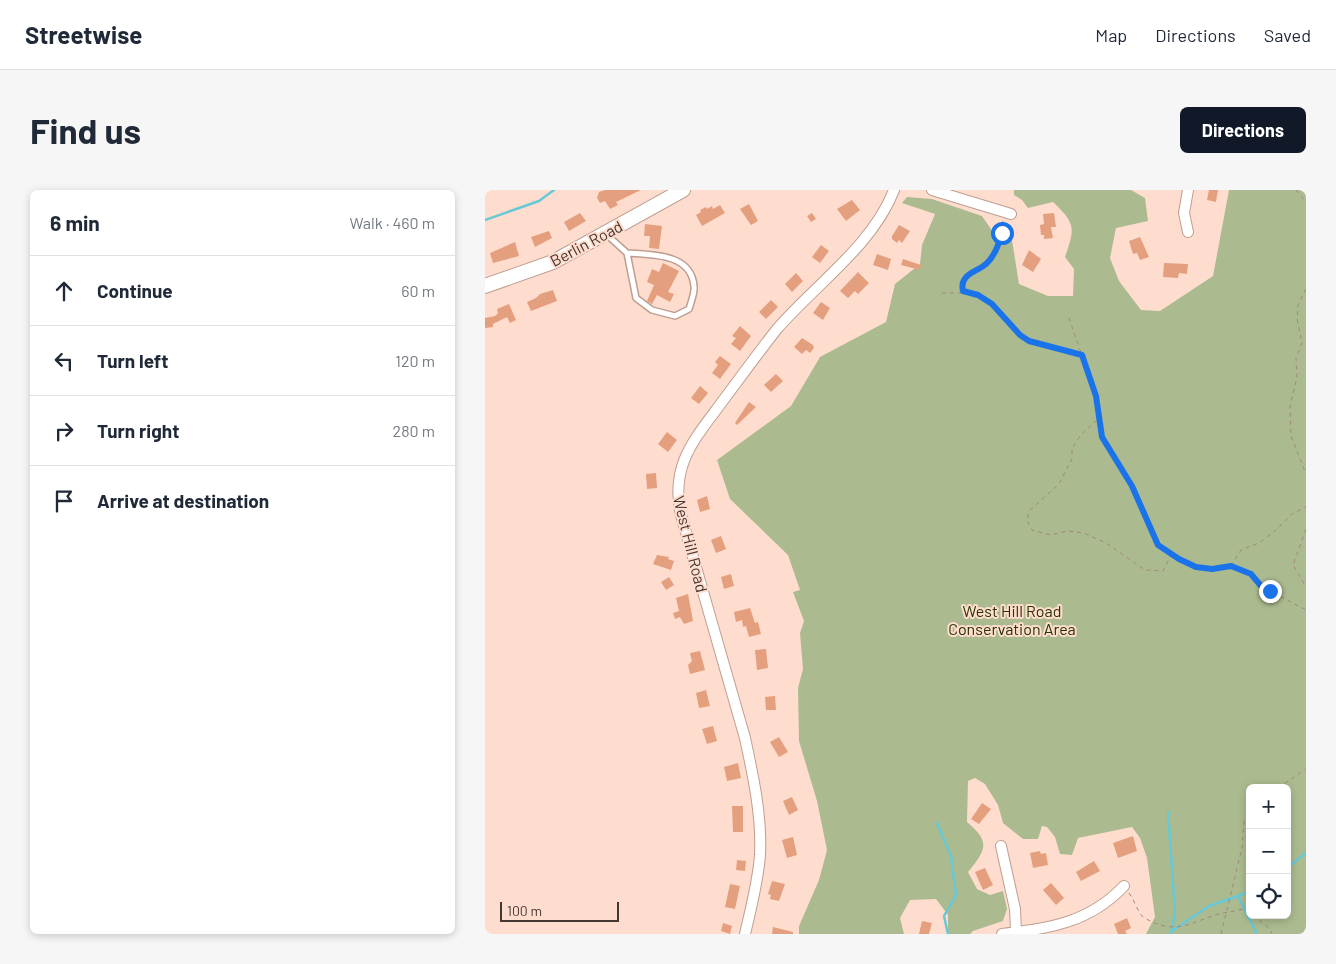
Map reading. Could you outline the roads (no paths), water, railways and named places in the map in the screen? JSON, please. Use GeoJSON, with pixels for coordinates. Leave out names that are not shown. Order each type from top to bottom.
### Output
{"type":"FeatureCollection","features":[{"type":"Feature","properties":{"kind":"street","name":"Berlin Road"},"geometry":{"type":"LineString","coordinates":[[485,286],[546,266],[683,190]]}},
{"type":"Feature","properties":{"kind":"street","name":"West Hill Road"},"geometry":{"type":"LineString","coordinates":[[745,934],[757,881],[760,854],[752,771],[745,738],[681,515],[677,489],[678,475],[691,448],[752,362],[778,329],[865,237],[888,205],[894,190]]}},
{"type":"Feature","properties":{"kind":"street"},"geometry":{"type":"LineString","coordinates":[[932,190],[1008,213]]}},
{"type":"Feature","properties":{"kind":"street"},"geometry":{"type":"LineString","coordinates":[[1188,190],[1184,213],[1188,232]]}},
{"type":"Feature","properties":{"kind":"street"},"geometry":{"type":"LineString","coordinates":[[1001,846],[1015,909],[1016,932]]}},
{"type":"Feature","properties":{"kind":"street"},"geometry":{"type":"LineString","coordinates":[[1002,934],[1041,929],[1078,919],[1103,906],[1124,886]]}},
{"type":"Feature","properties":{"kind":"lane"},"geometry":{"type":"LineString","coordinates":[[606,234],[627,253],[636,298],[652,310],[675,316],[689,309],[695,287],[691,273],[682,263],[662,256],[627,253]]}},
{"type":"Feature","properties":{"kind":"waterway"},"geometry":{"type":"LineString","coordinates":[[485,220],[539,201],[554,190]]}},
{"type":"Feature","properties":{"kind":"waterway"},"geometry":{"type":"LineString","coordinates":[[1168,812],[1175,912],[1171,934]]}},
{"type":"Feature","properties":{"kind":"waterway"},"geometry":{"type":"LineString","coordinates":[[937,823],[951,856],[956,895],[944,916],[948,934]]}},
{"type":"Feature","properties":{"kind":"waterway"},"geometry":{"type":"LineString","coordinates":[[1291,865],[1306,853]]}},
{"type":"Feature","properties":{"kind":"waterway"},"geometry":{"type":"LineString","coordinates":[[1238,896],[1246,893]]}},
{"type":"Feature","properties":{"kind":"waterway"},"geometry":{"type":"LineString","coordinates":[[1172,931],[1209,906],[1238,896],[1257,934]]}},
{"type":"Feature","properties":{"kind":"park label","name":"West Hill Road Conservation Area"},"geometry":{"type":"Point","coordinates":[1012,619]}}]}
